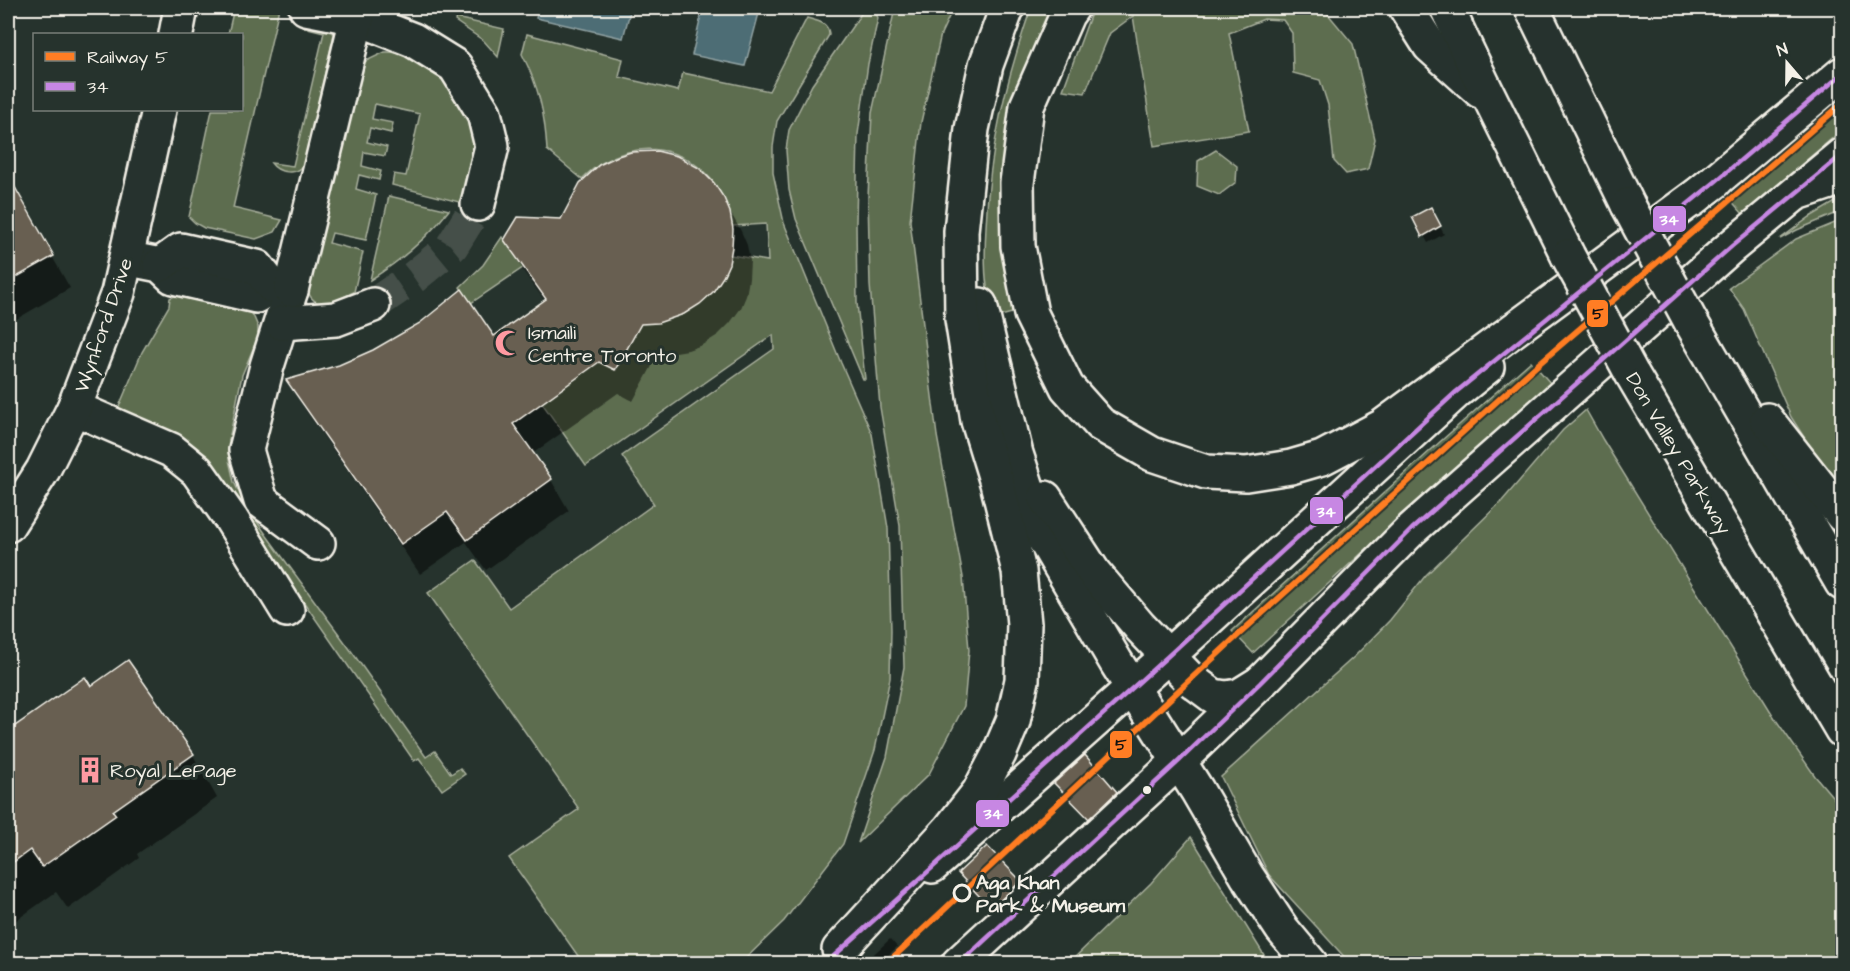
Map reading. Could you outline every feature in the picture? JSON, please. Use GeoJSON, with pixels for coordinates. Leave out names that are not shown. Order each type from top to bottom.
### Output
{"type":"FeatureCollection","features":[{"type":"Feature","properties":{"kind":"main road"},"geometry":{"type":"LineString","coordinates":[[176,33],[181,8]]}},
{"type":"Feature","properties":{"kind":"main road"},"geometry":{"type":"LineString","coordinates":[[306,8],[357,18],[413,40],[455,66],[484,113],[492,146],[478,204]]}},
{"type":"Feature","properties":{"kind":"main road"},"geometry":{"type":"LineString","coordinates":[[832,957],[950,829],[979,792],[1013,721],[1022,680],[1024,624],[1019,571],[997,483],[978,422],[962,319],[961,231],[972,129],[986,65],[1007,8]]}},
{"type":"Feature","properties":{"kind":"main road"},"geometry":{"type":"LineString","coordinates":[[1072,8],[1027,106],[1022,139],[1017,183],[1018,246],[1031,314],[1067,387],[1100,424],[1152,454],[1206,472],[1246,474],[1291,467],[1322,458],[1383,426],[1715,182]]}},
{"type":"Feature","properties":{"kind":"main road"},"geometry":{"type":"LineString","coordinates":[[1406,8],[1430,46],[1491,100]]}},
{"type":"Feature","properties":{"kind":"main road","name":"Don Valley Parkway"},"geometry":{"type":"LineString","coordinates":[[1447,8],[1568,256],[1632,374],[1842,730]]}},
{"type":"Feature","properties":{"kind":"main road"},"geometry":{"type":"LineString","coordinates":[[1532,8],[1628,205],[1692,322],[1842,583]]}},
{"type":"Feature","properties":{"kind":"main road"},"geometry":{"type":"LineString","coordinates":[[318,543],[261,501],[246,450],[267,366],[282,323],[282,288],[357,18]]}},
{"type":"Feature","properties":{"kind":"main road"},"geometry":{"type":"LineString","coordinates":[[832,957],[1168,656],[1456,392],[1715,182],[1842,74]]}},
{"type":"Feature","properties":{"kind":"main road","name":"Wynford Drive"},"geometry":{"type":"LineString","coordinates":[[8,525],[43,470],[74,408],[118,293],[159,111]]}},
{"type":"Feature","properties":{"kind":"main road"},"geometry":{"type":"LineString","coordinates":[[958,963],[1179,761],[1260,683],[1412,529],[1723,254],[1842,154]]}},
{"type":"Feature","properties":{"kind":"main road"},"geometry":{"type":"LineString","coordinates":[[1797,193],[1842,178]]}},
{"type":"Feature","properties":{"kind":"main road"},"geometry":{"type":"LineString","coordinates":[[961,231],[1016,454],[1044,539],[1248,876],[1282,929],[1311,963]]}},
{"type":"Feature","properties":{"kind":"main road"},"geometry":{"type":"LineString","coordinates":[[127,258],[160,266],[182,250],[257,267],[282,288]]}},
{"type":"Feature","properties":{"kind":"main road"},"geometry":{"type":"LineString","coordinates":[[282,323],[336,319],[373,305]]}},
{"type":"Feature","properties":{"kind":"main road"},"geometry":{"type":"LineString","coordinates":[[1692,322],[1842,515]]}},
{"type":"Feature","properties":{"kind":"main road"},"geometry":{"type":"LineString","coordinates":[[74,408],[171,450],[197,471],[231,519],[287,610]]}},
{"type":"Feature","properties":{"kind":"main road"},"geometry":{"type":"LineString","coordinates":[[1016,454],[1094,573],[1140,627],[1190,679],[1213,696],[1226,698],[1239,696],[1260,683]]}},
{"type":"Feature","properties":{"kind":"green space"},"geometry":{"type":"Polygon","coordinates":[[[234,8],[279,8],[233,208],[282,220],[275,232],[256,239],[204,228],[189,217],[212,111],[243,111],[243,33],[228,33],[234,8]]]}},
{"type":"Feature","properties":{"kind":"green space"},"geometry":{"type":"Polygon","coordinates":[[[865,8],[874,8],[878,18],[868,64],[858,134],[857,303],[865,379],[863,379],[796,219],[789,190],[786,150],[789,130],[812,85],[865,8]]]}},
{"type":"Feature","properties":{"kind":"green space"},"geometry":{"type":"Polygon","coordinates":[[[895,8],[953,8],[941,34],[921,122],[910,221],[937,436],[963,577],[969,650],[964,706],[929,774],[858,843],[887,757],[904,667],[900,526],[880,407],[870,285],[868,197],[872,113],[895,8]]]}},
{"type":"Feature","properties":{"kind":"green space"},"geometry":{"type":"Polygon","coordinates":[[[1031,8],[1055,8],[1033,51],[1018,88],[1016,312],[993,318],[987,290],[985,264],[991,170],[1000,116],[1031,8]]]}},
{"type":"Feature","properties":{"kind":"green space"},"geometry":{"type":"Polygon","coordinates":[[[1093,8],[1323,8],[1353,44],[1375,139],[1368,169],[1346,174],[1334,161],[1328,105],[1320,80],[1293,73],[1292,33],[1283,20],[1264,19],[1229,33],[1249,131],[1154,146],[1133,16],[1110,33],[1085,93],[1063,90],[1093,8]]]}},
{"type":"Feature","properties":{"kind":"green space"},"geometry":{"type":"Polygon","coordinates":[[[456,18],[504,29],[498,57],[484,41],[455,21],[456,18]]]}},
{"type":"Feature","properties":{"kind":"green space"},"geometry":{"type":"Polygon","coordinates":[[[807,18],[825,25],[829,35],[777,121],[773,147],[773,173],[784,223],[872,434],[888,528],[891,630],[890,678],[875,750],[843,844],[784,921],[741,963],[583,963],[509,858],[579,809],[428,593],[475,560],[509,608],[654,504],[622,456],[774,349],[773,335],[586,466],[542,403],[599,362],[616,370],[641,323],[671,318],[698,305],[719,284],[731,255],[768,261],[766,224],[732,226],[724,200],[710,178],[693,163],[672,153],[650,149],[627,152],[604,162],[582,179],[547,150],[540,101],[522,54],[527,34],[623,59],[619,77],[678,91],[683,73],[769,91],[807,18]]]}},
{"type":"Feature","properties":{"kind":"green space"},"geometry":{"type":"Polygon","coordinates":[[[303,24],[329,27],[334,34],[304,165],[296,171],[287,172],[271,163],[293,166],[324,32],[304,27],[303,24]]]}},
{"type":"Feature","properties":{"kind":"green space"},"geometry":{"type":"Polygon","coordinates":[[[385,52],[398,53],[415,60],[426,66],[453,89],[472,129],[474,154],[469,178],[459,202],[392,185],[394,174],[406,176],[420,114],[375,104],[372,119],[393,123],[391,133],[370,128],[367,142],[387,147],[385,156],[364,152],[362,166],[381,171],[379,180],[359,175],[356,189],[376,195],[366,240],[332,233],[329,243],[363,252],[354,292],[328,303],[321,303],[311,297],[307,289],[359,70],[366,61],[385,52]]]}},
{"type":"Feature","properties":{"kind":"green space"},"geometry":{"type":"Polygon","coordinates":[[[1842,100],[1842,130],[1743,214],[1728,197],[1842,100]]]}},
{"type":"Feature","properties":{"kind":"green space"},"geometry":{"type":"Polygon","coordinates":[[[1216,150],[1237,166],[1236,182],[1219,195],[1197,186],[1198,161],[1216,150]]]}},
{"type":"Feature","properties":{"kind":"green space"},"geometry":{"type":"Polygon","coordinates":[[[389,196],[449,210],[412,249],[370,280],[389,196]]]}},
{"type":"Feature","properties":{"kind":"green space"},"geometry":{"type":"Polygon","coordinates":[[[1842,198],[1842,211],[1780,239],[1810,217],[1842,198]]]}},
{"type":"Feature","properties":{"kind":"green space"},"geometry":{"type":"Polygon","coordinates":[[[1842,220],[1842,496],[1791,417],[1744,309],[1729,288],[1796,239],[1842,220]]]}},
{"type":"Feature","properties":{"kind":"green space"},"geometry":{"type":"Polygon","coordinates":[[[502,237],[524,267],[471,303],[460,287],[483,265],[502,237]]]}},
{"type":"Feature","properties":{"kind":"green space"},"geometry":{"type":"Polygon","coordinates":[[[179,294],[243,309],[253,315],[258,327],[258,337],[242,375],[229,440],[229,460],[234,482],[243,501],[267,536],[426,757],[435,751],[451,774],[460,768],[465,774],[442,790],[419,758],[414,761],[231,497],[115,416],[142,352],[169,306],[170,298],[179,294]]]}},
{"type":"Feature","properties":{"kind":"green space"},"geometry":{"type":"Polygon","coordinates":[[[1531,361],[1551,384],[1253,653],[1232,631],[1531,361]]]}},
{"type":"Feature","properties":{"kind":"green space"},"geometry":{"type":"Polygon","coordinates":[[[1586,410],[1776,720],[1815,776],[1842,808],[1842,963],[1350,963],[1269,875],[1221,777],[1355,656],[1390,620],[1426,575],[1502,501],[1563,430],[1586,410]]]}},
{"type":"Feature","properties":{"kind":"green space"},"geometry":{"type":"Polygon","coordinates":[[[1191,837],[1269,963],[1079,964],[1070,962],[1151,883],[1191,837]]]}},
{"type":"Feature","properties":{"kind":"water"},"geometry":{"type":"Polygon","coordinates":[[[539,8],[631,8],[623,38],[536,18],[539,8]]]}},
{"type":"Feature","properties":{"kind":"water"},"geometry":{"type":"Polygon","coordinates":[[[703,8],[737,8],[759,13],[745,66],[692,55],[703,8]]]}},
{"type":"Feature","properties":{"kind":"building","name":"Ismaili Centre Toronto"},"geometry":{"type":"Polygon","coordinates":[[[657,151],[677,156],[699,168],[714,183],[724,198],[730,212],[733,229],[729,264],[723,277],[713,292],[684,314],[658,323],[641,324],[615,370],[599,362],[513,424],[552,479],[467,540],[447,512],[401,544],[286,380],[339,365],[373,350],[420,323],[462,289],[494,336],[546,299],[504,240],[518,217],[561,219],[580,183],[599,165],[631,152],[657,151]]]}},
{"type":"Feature","properties":{"kind":"building"},"geometry":{"type":"Polygon","coordinates":[[[8,175],[54,256],[8,282],[8,175]]]}},
{"type":"Feature","properties":{"kind":"building"},"geometry":{"type":"Polygon","coordinates":[[[1431,207],[1441,226],[1422,237],[1412,217],[1431,207]]]}},
{"type":"Feature","properties":{"kind":"building","name":"Royal LePage"},"geometry":{"type":"Polygon","coordinates":[[[128,660],[194,754],[113,811],[116,815],[42,867],[30,850],[8,866],[8,731],[85,677],[91,686],[128,660]]]}},
{"type":"Feature","properties":{"kind":"building"},"geometry":{"type":"Polygon","coordinates":[[[1085,755],[1117,792],[1089,819],[1054,783],[1085,755]]]}},
{"type":"Feature","properties":{"kind":"building"},"geometry":{"type":"Polygon","coordinates":[[[987,846],[1021,881],[991,909],[958,873],[987,846]]]}},
{"type":"Feature","properties":{"kind":"tunnel"},"geometry":{"type":"LineString","coordinates":[[373,305],[414,277],[452,246],[478,204]]}},
{"type":"Feature","properties":{"kind":"rail line","name":"5"},"geometry":{"type":"LineString","coordinates":[[886,964],[1237,636],[1535,367],[1842,104]]}},
{"type":"Feature","properties":{"kind":"transit line","name":"34"},"geometry":{"type":"LineString","coordinates":[[825,964],[1168,656],[1456,392],[1715,182],[1842,74]]}},
{"type":"Feature","properties":{"kind":"transit line","name":"34"},"geometry":{"type":"LineString","coordinates":[[959,964],[1179,761],[1260,683],[1412,529],[1732,246],[1842,155]]}},
{"type":"Feature","properties":{"kind":"place","name":"Ismaili Centre Toronto"},"geometry":{"type":"Point","coordinates":[508,343]}},
{"type":"Feature","properties":{"kind":"place","name":"Royal LePage"},"geometry":{"type":"Point","coordinates":[90,770]}},
{"type":"Feature","properties":{"kind":"place","name":"Aga Khan Park & Museum"},"geometry":{"type":"Point","coordinates":[962,893]}}]}
